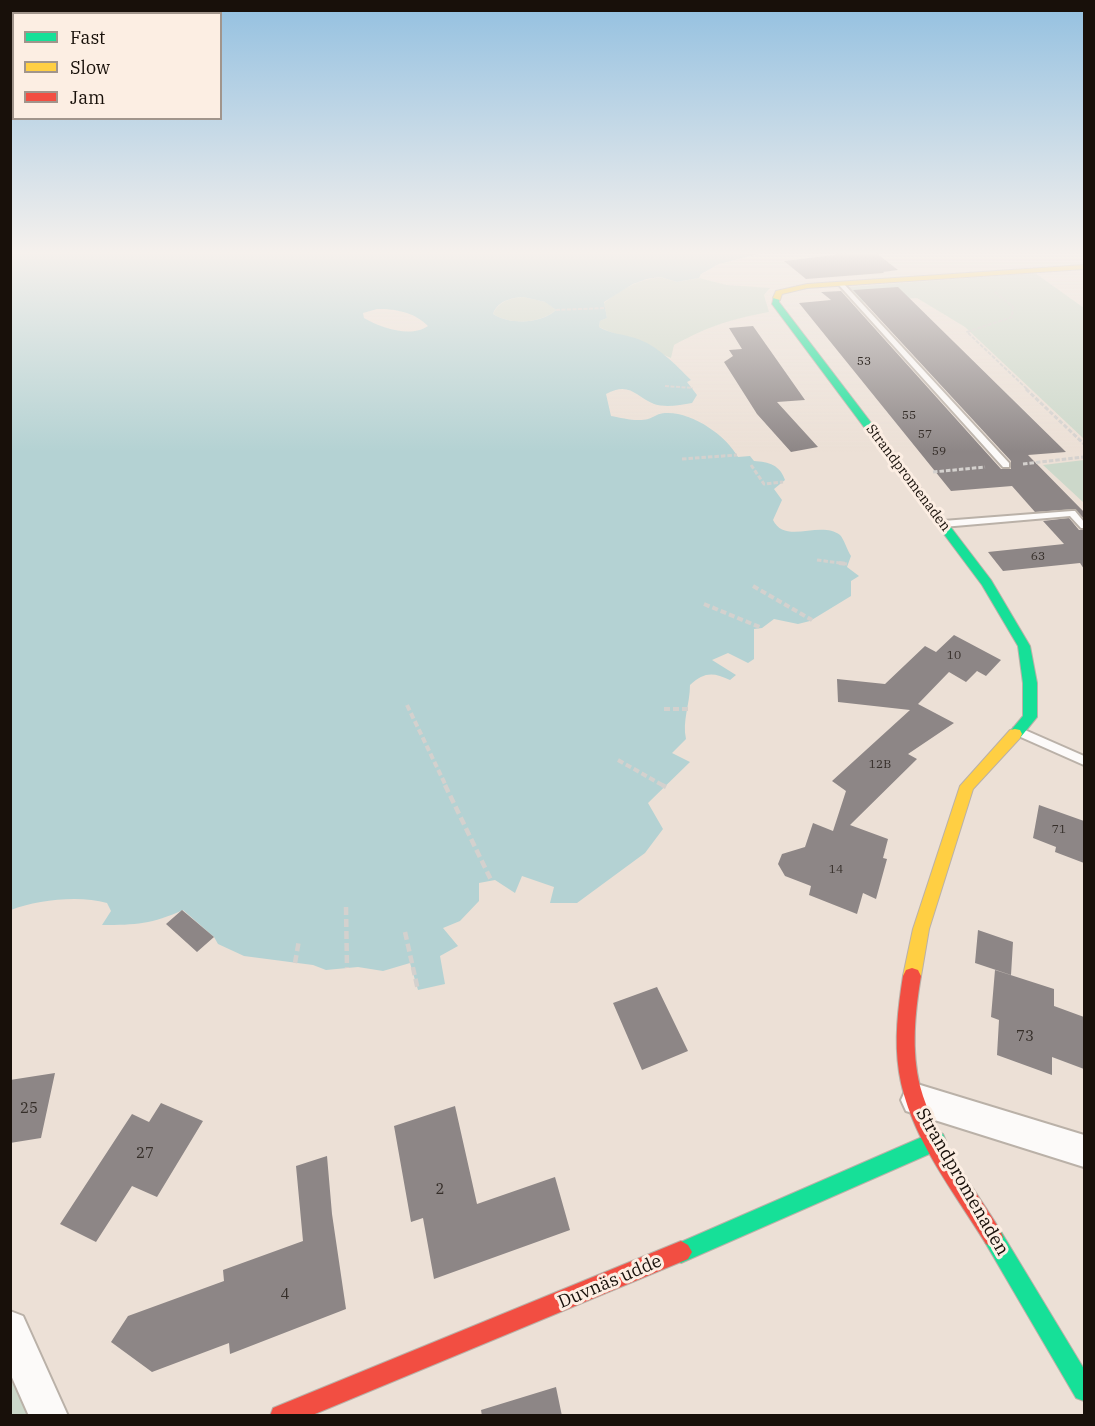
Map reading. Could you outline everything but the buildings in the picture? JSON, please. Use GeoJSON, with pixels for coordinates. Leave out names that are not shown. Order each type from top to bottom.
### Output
{"type":"FeatureCollection","features":[{"type":"Feature","properties":{"kind":"street","name":"Strandpromenaden"},"geometry":{"type":"LineString","coordinates":[[788,319],[987,583],[1024,646],[1030,683],[1030,717],[967,786],[921,929],[905,1016],[908,1070],[915,1100],[936,1141],[1084,1390]]}},
{"type":"Feature","properties":{"kind":"street"},"geometry":{"type":"LineString","coordinates":[[915,1100],[1084,1152]]}},
{"type":"Feature","properties":{"kind":"street","name":"Duvnäs udde"},"geometry":{"type":"LineString","coordinates":[[281,1416],[615,1281],[936,1141]]}},
{"type":"Feature","properties":{"kind":"street"},"geometry":{"type":"LineString","coordinates":[[10,1329],[50,1416]]}},
{"type":"Feature","properties":{"kind":"lane"},"geometry":{"type":"LineString","coordinates":[[872,319],[1006,465]]}},
{"type":"Feature","properties":{"kind":"lane"},"geometry":{"type":"LineString","coordinates":[[944,524],[1072,513],[1084,526]]}},
{"type":"Feature","properties":{"kind":"lane"},"geometry":{"type":"LineString","coordinates":[[1018,731],[1084,761]]}},
{"type":"Feature","properties":{"kind":"path"},"geometry":{"type":"LineString","coordinates":[[1007,319],[967,332],[1084,444]]}},
{"type":"Feature","properties":{"kind":"path"},"geometry":{"type":"LineString","coordinates":[[665,386],[693,388]]}},
{"type":"Feature","properties":{"kind":"path"},"geometry":{"type":"LineString","coordinates":[[682,459],[737,455]]}},
{"type":"Feature","properties":{"kind":"path"},"geometry":{"type":"LineString","coordinates":[[751,465],[764,484],[783,482]]}},
{"type":"Feature","properties":{"kind":"path"},"geometry":{"type":"LineString","coordinates":[[817,560],[847,564]]}},
{"type":"Feature","properties":{"kind":"path"},"geometry":{"type":"LineString","coordinates":[[753,586],[812,620]]}},
{"type":"Feature","properties":{"kind":"path"},"geometry":{"type":"LineString","coordinates":[[704,604],[762,628]]}},
{"type":"Feature","properties":{"kind":"path"},"geometry":{"type":"LineString","coordinates":[[407,705],[491,880]]}},
{"type":"Feature","properties":{"kind":"path"},"geometry":{"type":"LineString","coordinates":[[664,710],[688,709]]}},
{"type":"Feature","properties":{"kind":"path"},"geometry":{"type":"LineString","coordinates":[[618,760],[666,787]]}},
{"type":"Feature","properties":{"kind":"path"},"geometry":{"type":"LineString","coordinates":[[346,907],[347,968]]}},
{"type":"Feature","properties":{"kind":"path"},"geometry":{"type":"LineString","coordinates":[[405,932],[418,990]]}},
{"type":"Feature","properties":{"kind":"path"},"geometry":{"type":"LineString","coordinates":[[295,963],[299,940]]}},
{"type":"Feature","properties":{"kind":"green space"},"geometry":{"type":"Polygon","coordinates":[[[502,319],[540,319],[525,321],[502,319]]]}},
{"type":"Feature","properties":{"kind":"green space"},"geometry":{"type":"Polygon","coordinates":[[[606,319],[741,319],[709,328],[674,345],[671,358],[599,327],[600,321],[606,319]]]}},
{"type":"Feature","properties":{"kind":"green space"},"geometry":{"type":"Polygon","coordinates":[[[951,319],[1084,319],[1084,439],[965,327],[951,319]]]}},
{"type":"Feature","properties":{"kind":"green space"},"geometry":{"type":"Polygon","coordinates":[[[1084,460],[1084,503],[1043,465],[1084,460]]]}},
{"type":"Feature","properties":{"kind":"green space"},"geometry":{"type":"Polygon","coordinates":[[[10,1378],[26,1408],[26,1415],[11,1415],[10,1378]]]}},
{"type":"Feature","properties":{"kind":"water"},"geometry":{"type":"Polygon","coordinates":[[[11,319],[365,319],[387,328],[413,331],[428,326],[419,319],[502,319],[525,321],[540,319],[606,319],[600,321],[599,327],[643,341],[658,350],[691,380],[687,382],[697,395],[692,403],[663,406],[654,404],[627,390],[614,390],[606,394],[611,416],[639,420],[663,413],[675,413],[707,426],[725,441],[738,457],[750,456],[754,461],[773,465],[783,475],[785,480],[774,489],[782,500],[773,520],[779,527],[794,532],[832,531],[840,535],[851,556],[847,567],[859,576],[851,581],[851,596],[810,621],[798,624],[774,619],[762,628],[754,629],[754,659],[748,663],[728,653],[712,660],[736,675],[730,680],[719,676],[704,676],[690,685],[685,726],[686,739],[672,753],[690,762],[648,803],[663,829],[645,853],[577,903],[550,903],[554,887],[522,876],[515,893],[495,880],[479,883],[479,901],[460,921],[443,928],[458,946],[440,956],[445,984],[418,990],[410,963],[383,971],[358,967],[326,970],[313,965],[244,956],[218,944],[214,937],[183,910],[144,923],[102,925],[111,911],[107,903],[71,899],[33,904],[11,910],[11,319]]]}},
{"type":"Feature","properties":{"kind":"traffic: fast"},"geometry":{"type":"LineString","coordinates":[[787,319],[987,583],[1024,646],[1030,683],[1030,717],[1015,734]]}},
{"type":"Feature","properties":{"kind":"traffic: fast"},"geometry":{"type":"LineString","coordinates":[[681,1252],[936,1141]]}},
{"type":"Feature","properties":{"kind":"traffic: fast"},"geometry":{"type":"LineString","coordinates":[[993,1237],[1084,1390]]}},
{"type":"Feature","properties":{"kind":"traffic: slow"},"geometry":{"type":"LineString","coordinates":[[912,976],[921,929],[967,786],[1015,734]]}},
{"type":"Feature","properties":{"kind":"traffic: jam"},"geometry":{"type":"LineString","coordinates":[[912,976],[906,1054],[915,1100],[940,1152],[993,1237]]}},
{"type":"Feature","properties":{"kind":"traffic: jam"},"geometry":{"type":"LineString","coordinates":[[281,1416],[681,1252]]}}]}
